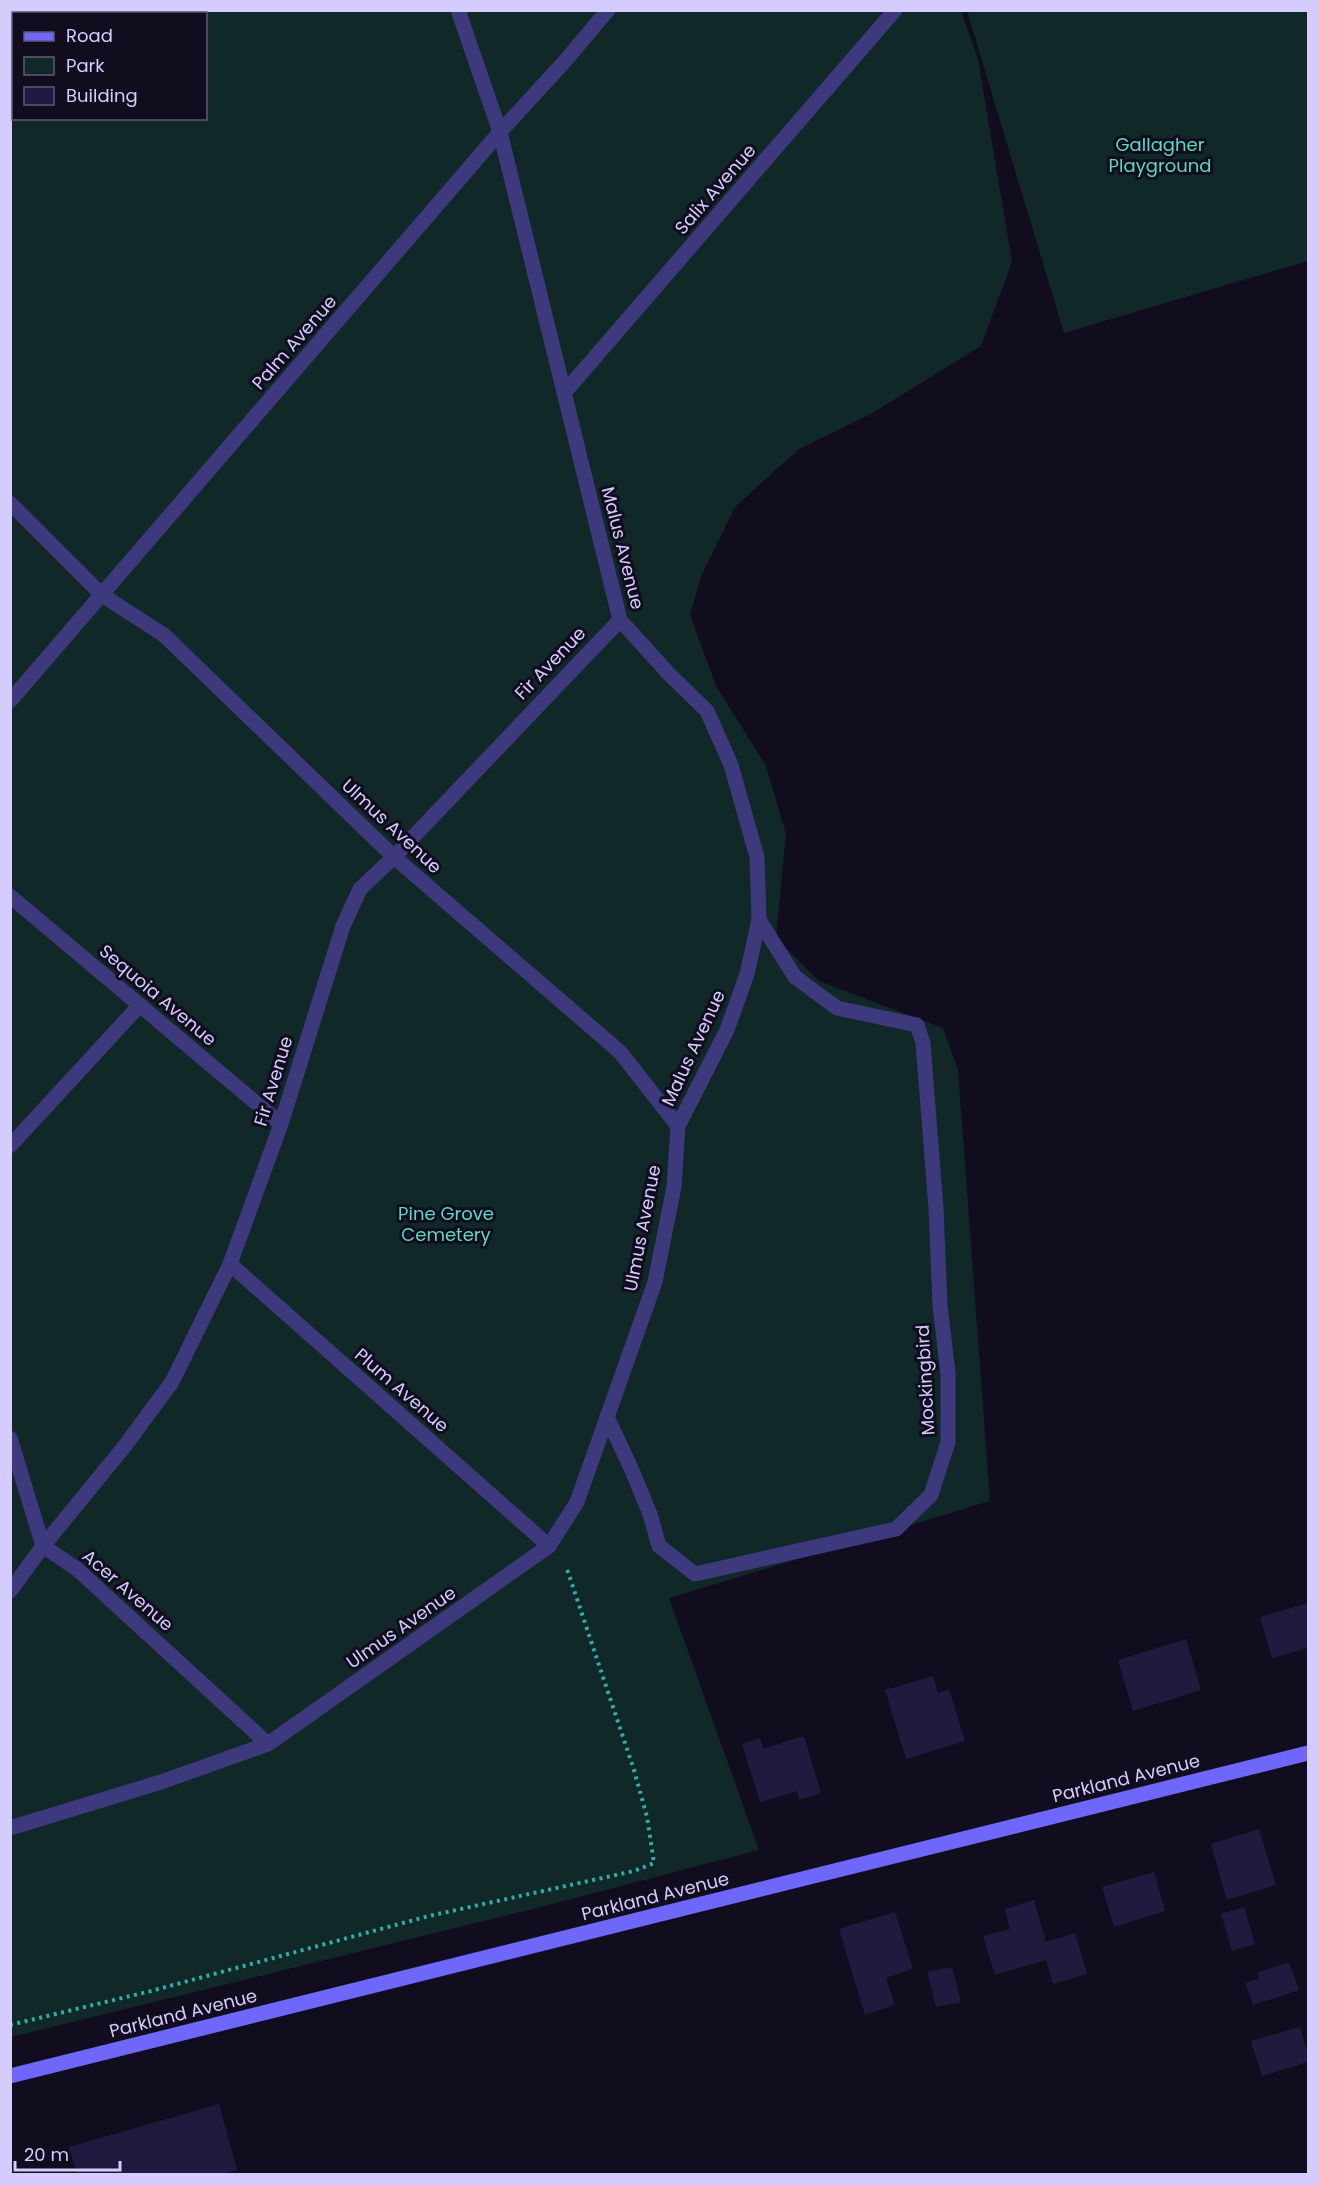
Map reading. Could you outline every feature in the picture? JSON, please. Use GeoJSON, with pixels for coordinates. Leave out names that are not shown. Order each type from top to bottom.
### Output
{"type":"FeatureCollection","features":[{"type":"Feature","properties":{"kind":"main road","name":"Parkland Avenue"},"geometry":{"type":"LineString","coordinates":[[10,2076],[1308,1753]]}},
{"type":"Feature","properties":{"kind":"lane"},"geometry":{"type":"LineString","coordinates":[[10,38],[12,10]]}},
{"type":"Feature","properties":{"kind":"lane","name":"Malus Avenue"},"geometry":{"type":"LineString","coordinates":[[458,10],[500,132],[620,620],[669,674],[707,711],[732,765],[757,857],[759,920],[747,974],[728,1030],[678,1126]]}},
{"type":"Feature","properties":{"kind":"lane","name":"Palm Avenue"},"geometry":{"type":"LineString","coordinates":[[10,701],[500,132],[566,62],[608,10]]}},
{"type":"Feature","properties":{"kind":"lane","name":"Salix Avenue"},"geometry":{"type":"LineString","coordinates":[[564,393],[895,10]]}},
{"type":"Feature","properties":{"kind":"lane","name":"Ulmus Avenue"},"geometry":{"type":"LineString","coordinates":[[10,503],[102,595],[164,635],[394,857],[620,1052],[678,1126],[674,1187],[655,1282],[577,1502],[549,1546],[268,1744],[161,1782],[10,1828]]}},
{"type":"Feature","properties":{"kind":"lane","name":"Fir Avenue"},"geometry":{"type":"LineString","coordinates":[[10,1592],[43,1546],[124,1447],[172,1382],[230,1264],[281,1124],[343,926],[360,889],[394,857],[620,620]]}},
{"type":"Feature","properties":{"kind":"lane","name":"Sequoia Avenue"},"geometry":{"type":"LineString","coordinates":[[10,896],[281,1124]]}},
{"type":"Feature","properties":{"kind":"lane","name":"Mockingbird"},"geometry":{"type":"LineString","coordinates":[[607,1417],[650,1514],[659,1546],[695,1574],[896,1529],[931,1495],[948,1442],[948,1373],[940,1306],[936,1208],[923,1043],[917,1025],[837,1008],[795,977],[759,920]]}},
{"type":"Feature","properties":{"kind":"lane"},"geometry":{"type":"LineString","coordinates":[[10,1146],[139,1006]]}},
{"type":"Feature","properties":{"kind":"lane","name":"Plum Avenue"},"geometry":{"type":"LineString","coordinates":[[230,1264],[549,1546]]}},
{"type":"Feature","properties":{"kind":"lane"},"geometry":{"type":"LineString","coordinates":[[10,1438],[43,1546]]}},
{"type":"Feature","properties":{"kind":"lane","name":"Acer Avenue"},"geometry":{"type":"LineString","coordinates":[[43,1546],[77,1569],[268,1744]]}},
{"type":"Feature","properties":{"kind":"path"},"geometry":{"type":"LineString","coordinates":[[10,2025],[151,1991],[429,1916],[634,1871],[654,1863],[647,1817],[624,1737],[568,1572],[549,1546]]}},
{"type":"Feature","properties":{"kind":"green space","name":"Pine Grove Cemetery"},"geometry":{"type":"Polygon","coordinates":[[[10,11],[961,11],[978,59],[1012,262],[981,346],[871,414],[799,449],[735,507],[701,576],[690,615],[716,686],[766,766],[786,834],[776,938],[819,981],[943,1028],[958,1070],[990,1501],[669,1598],[759,1850],[537,1908],[11,2037],[10,11]]]}},
{"type":"Feature","properties":{"kind":"green space","name":"Gallagher Playground"},"geometry":{"type":"Polygon","coordinates":[[[967,11],[1308,11],[1308,261],[1064,333],[967,11]]]}},
{"type":"Feature","properties":{"kind":"building"},"geometry":{"type":"Polygon","coordinates":[[[1308,1603],[1308,1648],[1272,1658],[1260,1617],[1308,1603]]]}},
{"type":"Feature","properties":{"kind":"building"},"geometry":{"type":"Polygon","coordinates":[[[1186,1639],[1201,1690],[1133,1711],[1118,1660],[1186,1639]]]}},
{"type":"Feature","properties":{"kind":"building"},"geometry":{"type":"Polygon","coordinates":[[[933,1676],[938,1693],[949,1689],[965,1741],[906,1759],[885,1690],[933,1676]]]}},
{"type":"Feature","properties":{"kind":"building"},"geometry":{"type":"Polygon","coordinates":[[[804,1736],[821,1793],[799,1800],[797,1791],[760,1802],[742,1744],[760,1738],[763,1749],[804,1736]]]}},
{"type":"Feature","properties":{"kind":"building"},"geometry":{"type":"Polygon","coordinates":[[[1259,1829],[1276,1885],[1227,1900],[1211,1844],[1259,1829]]]}},
{"type":"Feature","properties":{"kind":"building"},"geometry":{"type":"Polygon","coordinates":[[[1154,1872],[1165,1911],[1114,1927],[1102,1887],[1154,1872]]]}},
{"type":"Feature","properties":{"kind":"building"},"geometry":{"type":"Polygon","coordinates":[[[1034,1900],[1046,1942],[1075,1933],[1087,1974],[1053,1984],[1046,1960],[995,1975],[983,1936],[1010,1929],[1005,1909],[1034,1900]]]}},
{"type":"Feature","properties":{"kind":"building"},"geometry":{"type":"Polygon","coordinates":[[[1244,1907],[1255,1944],[1232,1951],[1221,1914],[1244,1907]]]}},
{"type":"Feature","properties":{"kind":"building"},"geometry":{"type":"Polygon","coordinates":[[[895,1912],[913,1969],[886,1978],[895,2005],[865,2015],[839,1929],[895,1912]]]}},
{"type":"Feature","properties":{"kind":"building"},"geometry":{"type":"Polygon","coordinates":[[[1289,1962],[1299,1990],[1253,2005],[1245,1983],[1259,1979],[1257,1973],[1289,1962]]]}},
{"type":"Feature","properties":{"kind":"building"},"geometry":{"type":"Polygon","coordinates":[[[952,1967],[961,2002],[936,2007],[927,1972],[952,1967]]]}},
{"type":"Feature","properties":{"kind":"building"},"geometry":{"type":"Polygon","coordinates":[[[1300,2027],[1308,2062],[1262,2076],[1251,2041],[1300,2027]]]}},
{"type":"Feature","properties":{"kind":"building"},"geometry":{"type":"Polygon","coordinates":[[[219,2104],[237,2170],[222,2174],[77,2174],[69,2147],[219,2104]]]}}]}
